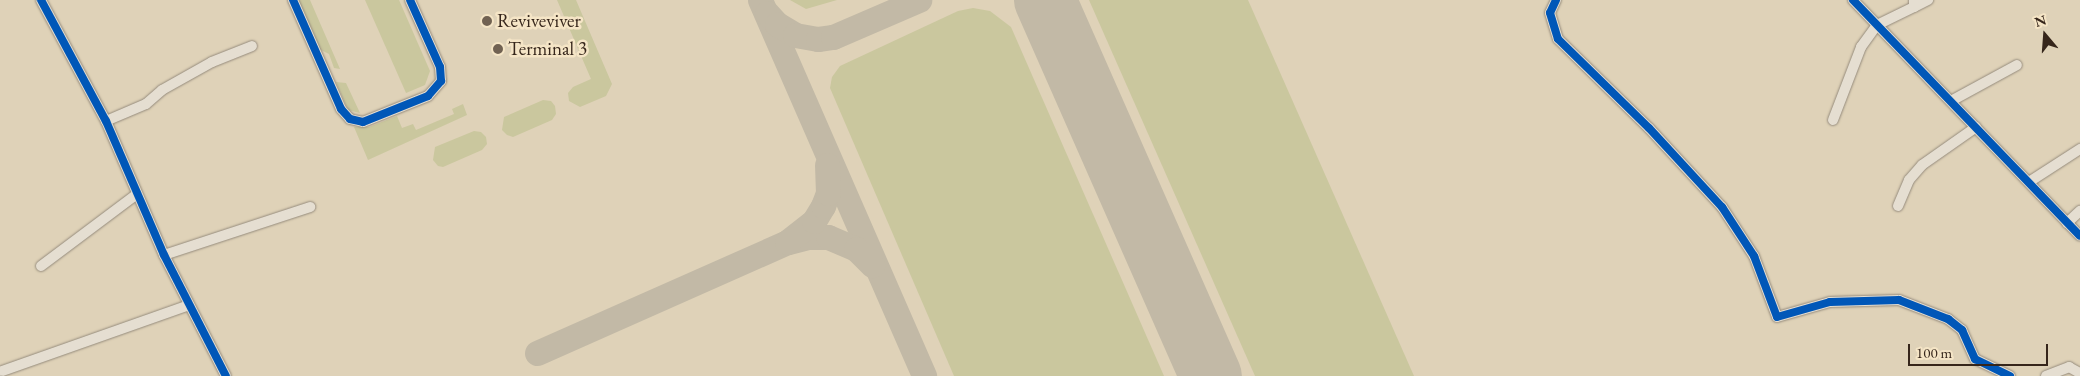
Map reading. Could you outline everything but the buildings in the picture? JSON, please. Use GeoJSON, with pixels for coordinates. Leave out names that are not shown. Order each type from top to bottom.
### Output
{"type":"FeatureCollection","features":[{"type":"Feature","properties":{"kind":"street"},"geometry":{"type":"LineString","coordinates":[[41,0],[106,121],[164,256],[226,376]]}},
{"type":"Feature","properties":{"kind":"street"},"geometry":{"type":"LineString","coordinates":[[293,0],[341,110],[350,119],[363,122],[428,96],[441,81],[440,67],[410,0]]}},
{"type":"Feature","properties":{"kind":"street"},"geometry":{"type":"LineString","coordinates":[[1556,0],[1550,13],[1558,39],[1649,128],[1722,207],[1754,256],[1776,316],[1830,302],[1899,300],[1948,319],[1962,330],[1975,359],[2010,376]]}},
{"type":"Feature","properties":{"kind":"street"},"geometry":{"type":"LineString","coordinates":[[1853,0],[2080,236]]}},
{"type":"Feature","properties":{"kind":"street"},"geometry":{"type":"LineString","coordinates":[[1833,120],[1857,55],[1877,25],[1914,4],[1928,0]]}},
{"type":"Feature","properties":{"kind":"street"},"geometry":{"type":"LineString","coordinates":[[106,121],[146,104],[162,90],[212,62],[252,46]]}},
{"type":"Feature","properties":{"kind":"street"},"geometry":{"type":"LineString","coordinates":[[1952,101],[2017,65]]}},
{"type":"Feature","properties":{"kind":"street"},"geometry":{"type":"LineString","coordinates":[[1898,206],[1909,180],[1922,165],[1976,127]]}},
{"type":"Feature","properties":{"kind":"street"},"geometry":{"type":"LineString","coordinates":[[2029,182],[2080,149]]}},
{"type":"Feature","properties":{"kind":"street"},"geometry":{"type":"LineString","coordinates":[[41,266],[137,194]]}},
{"type":"Feature","properties":{"kind":"street"},"geometry":{"type":"LineString","coordinates":[[164,256],[310,207]]}},
{"type":"Feature","properties":{"kind":"street"},"geometry":{"type":"LineString","coordinates":[[2067,223],[2080,211]]}},
{"type":"Feature","properties":{"kind":"street"},"geometry":{"type":"LineString","coordinates":[[2,370],[189,305]]}},
{"type":"Feature","properties":{"kind":"street"},"geometry":{"type":"LineString","coordinates":[[2046,376],[2070,367],[2080,373]]}},
{"type":"Feature","properties":{"kind":"shaded area"},"geometry":{"type":"Polygon","coordinates":[[[298,0],[310,0],[340,69],[334,68],[329,54],[319,49],[298,0]]]}},
{"type":"Feature","properties":{"kind":"shaded area"},"geometry":{"type":"Polygon","coordinates":[[[365,0],[399,0],[430,71],[425,85],[406,93],[365,0]]]}},
{"type":"Feature","properties":{"kind":"shaded area"},"geometry":{"type":"Polygon","coordinates":[[[557,0],[576,0],[612,84],[606,96],[580,107],[569,101],[568,93],[573,87],[591,79],[557,0]]]}},
{"type":"Feature","properties":{"kind":"shaded area"},"geometry":{"type":"Polygon","coordinates":[[[790,0],[837,0],[806,9],[790,0]]]}},
{"type":"Feature","properties":{"kind":"shaded area"},"geometry":{"type":"Polygon","coordinates":[[[1089,0],[1248,0],[1414,376],[1255,376],[1089,0]]]}},
{"type":"Feature","properties":{"kind":"shaded area"},"geometry":{"type":"Polygon","coordinates":[[[973,8],[990,11],[1011,27],[1164,376],[954,376],[830,88],[832,77],[840,66],[958,11],[973,8]]]}},
{"type":"Feature","properties":{"kind":"shaded area"},"geometry":{"type":"Polygon","coordinates":[[[336,82],[346,83],[360,113],[348,110],[336,82]]]}},
{"type":"Feature","properties":{"kind":"shaded area"},"geometry":{"type":"Polygon","coordinates":[[[543,100],[551,101],[555,106],[556,114],[552,120],[513,137],[507,135],[502,130],[504,117],[543,100]]]}},
{"type":"Feature","properties":{"kind":"shaded area"},"geometry":{"type":"Polygon","coordinates":[[[463,104],[467,115],[368,160],[354,127],[369,127],[397,116],[402,128],[413,124],[416,130],[454,114],[452,109],[463,104]]]}},
{"type":"Feature","properties":{"kind":"shaded area"},"geometry":{"type":"Polygon","coordinates":[[[474,131],[481,132],[486,137],[487,144],[482,150],[443,167],[438,166],[433,160],[435,147],[474,131]]]}},
{"type":"Feature","properties":{"kind":"taxiway"},"geometry":{"type":"LineString","coordinates":[[760,0],[924,376]]}},
{"type":"Feature","properties":{"kind":"taxiway"},"geometry":{"type":"LineString","coordinates":[[767,13],[777,24],[795,35],[818,39],[833,37],[919,0]]}},
{"type":"Feature","properties":{"kind":"taxiway"},"geometry":{"type":"LineString","coordinates":[[537,353],[787,242],[814,221],[823,206],[828,193],[827,165]]}},
{"type":"Feature","properties":{"kind":"taxiway"},"geometry":{"type":"LineString","coordinates":[[789,242],[808,237],[828,237],[856,249],[872,265]]}},
{"type":"Feature","properties":{"kind":"runway"},"geometry":{"type":"LineString","coordinates":[[1045,0],[1211,376]]}},
{"type":"Feature","properties":{"kind":"cycle path"},"geometry":{"type":"LineString","coordinates":[[41,0],[106,121],[164,255],[226,376]]}},
{"type":"Feature","properties":{"kind":"cycle path"},"geometry":{"type":"LineString","coordinates":[[293,0],[341,109],[350,119],[363,122],[428,96],[441,81],[440,67],[410,0]]}},
{"type":"Feature","properties":{"kind":"cycle path"},"geometry":{"type":"LineString","coordinates":[[1556,0],[1550,13],[1558,39],[1649,128],[1722,207],[1754,256],[1777,317],[1830,302],[1899,300],[1948,319],[1962,330],[1975,359],[2010,376]]}},
{"type":"Feature","properties":{"kind":"cycle path"},"geometry":{"type":"LineString","coordinates":[[1853,0],[2080,236]]}},
{"type":"Feature","properties":{"kind":"place","name":"Reviveviver"},"geometry":{"type":"Point","coordinates":[487,21]}},
{"type":"Feature","properties":{"kind":"place","name":"Terminal 3"},"geometry":{"type":"Point","coordinates":[498,49]}}]}
